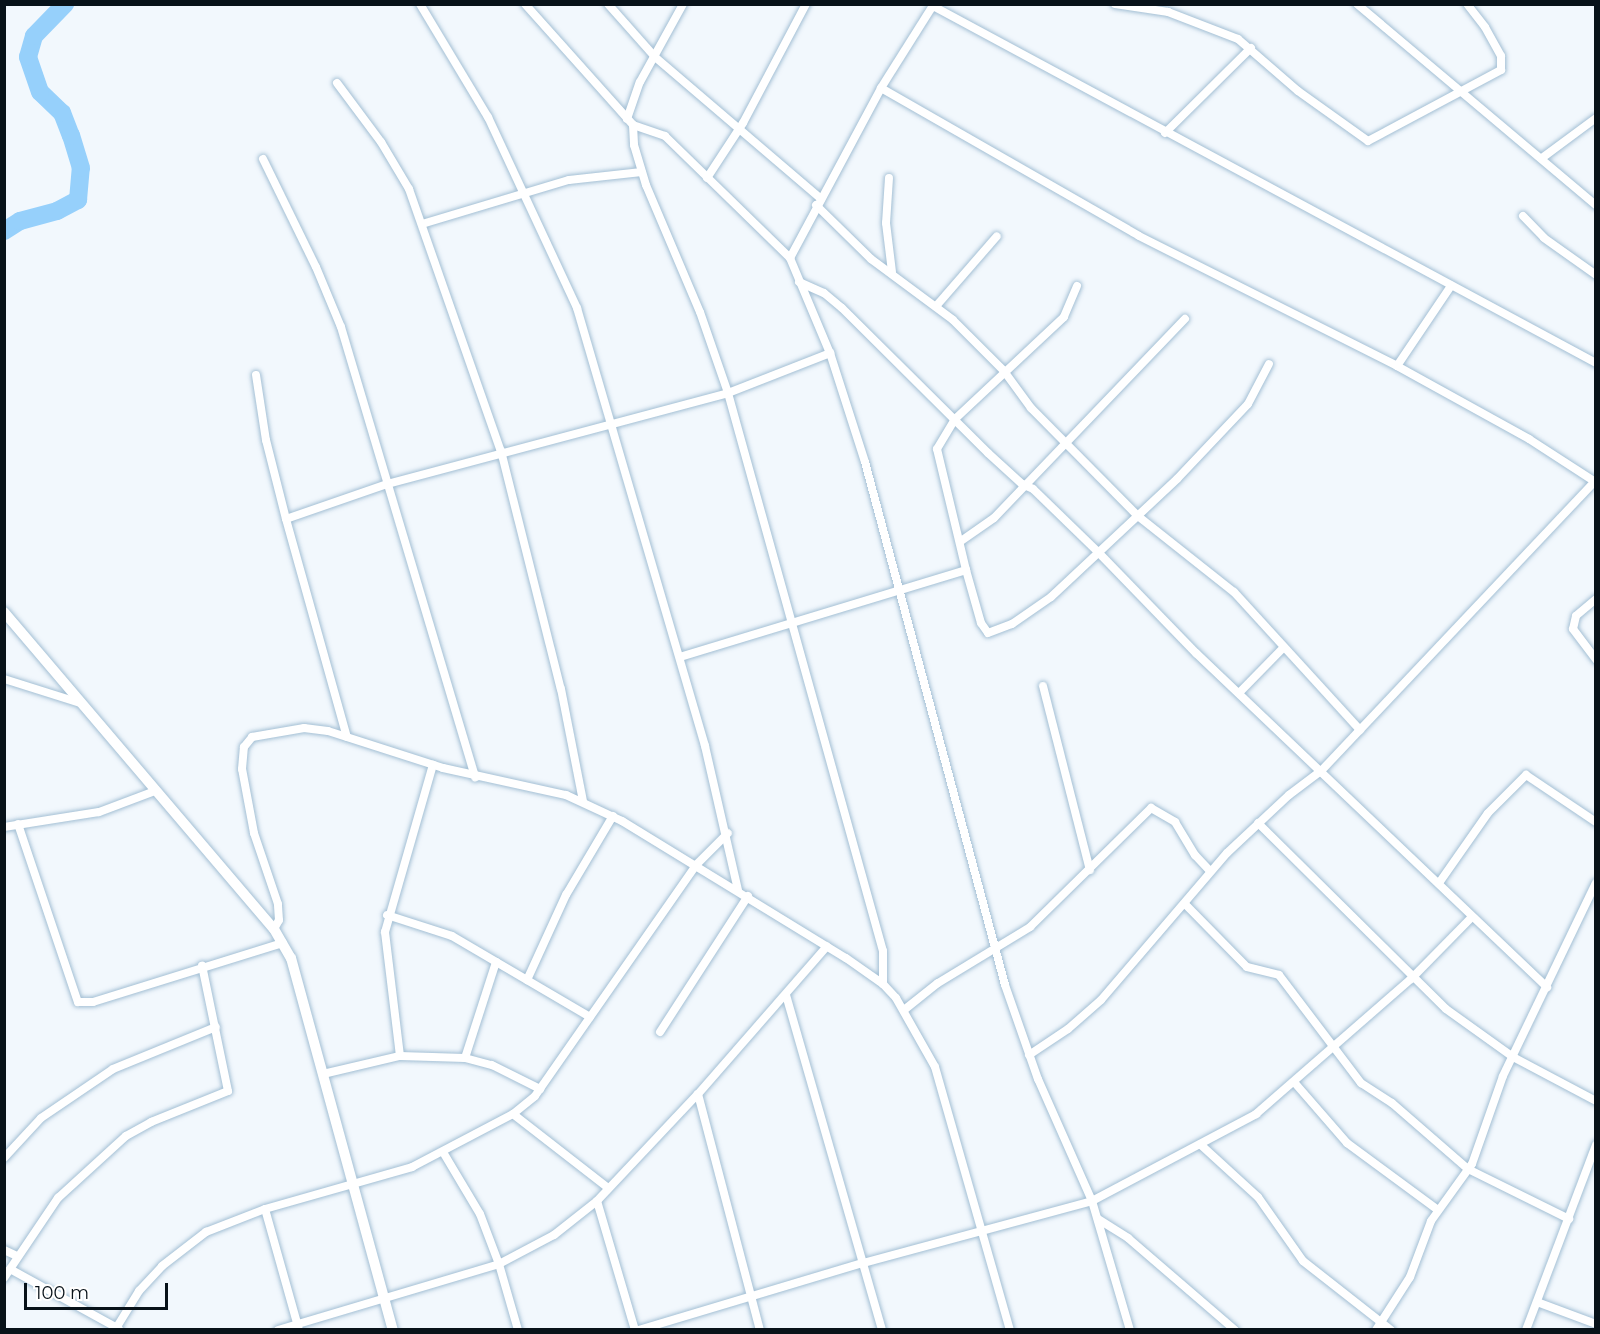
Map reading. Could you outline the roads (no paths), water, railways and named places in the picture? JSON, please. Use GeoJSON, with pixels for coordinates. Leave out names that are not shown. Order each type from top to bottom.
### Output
{"type":"FeatureCollection","features":[{"type":"Feature","properties":{"kind":"street"},"geometry":{"type":"LineString","coordinates":[[420,4],[488,117],[577,308],[680,657],[728,833],[738,890]]}},
{"type":"Feature","properties":{"kind":"street"},"geometry":{"type":"LineString","coordinates":[[525,4],[630,122],[665,136],[790,258],[830,353],[865,462],[994,948],[1029,1055],[1092,1201],[1130,1329]]}},
{"type":"Feature","properties":{"kind":"street"},"geometry":{"type":"LineString","coordinates":[[608,4],[655,57],[818,201],[857,247],[937,305],[1004,371],[1031,408],[1138,516],[1222,581],[1360,730]]}},
{"type":"Feature","properties":{"kind":"street"},"geometry":{"type":"LineString","coordinates":[[683,4],[640,82],[630,122],[642,172],[700,312],[728,393],[790,624],[883,951],[883,984]]}},
{"type":"Feature","properties":{"kind":"street"},"geometry":{"type":"LineString","coordinates":[[707,178],[739,129],[806,4]]}},
{"type":"Feature","properties":{"kind":"street"},"geometry":{"type":"LineString","coordinates":[[1115,4],[1168,12],[1226,33],[1251,48],[1298,91],[1368,141],[1461,94],[1503,66],[1485,27],[1467,4]]}},
{"type":"Feature","properties":{"kind":"street"},"geometry":{"type":"LineString","coordinates":[[1357,4],[1461,94],[1542,158],[1596,206]]}},
{"type":"Feature","properties":{"kind":"street"},"geometry":{"type":"LineString","coordinates":[[790,258],[818,201],[881,88],[934,5],[1165,133],[1248,173],[1451,286],[1596,363]]}},
{"type":"Feature","properties":{"kind":"street"},"geometry":{"type":"LineString","coordinates":[[1165,133],[1251,48]]}},
{"type":"Feature","properties":{"kind":"street"},"geometry":{"type":"LineString","coordinates":[[337,84],[387,152],[409,189],[501,451],[561,689],[583,801]]}},
{"type":"Feature","properties":{"kind":"street"},"geometry":{"type":"LineString","coordinates":[[881,88],[1139,236],[1397,366],[1529,439],[1595,480],[1320,772],[1258,823],[1210,871],[1185,904],[1101,1000],[1068,1029],[1029,1055]]}},
{"type":"Feature","properties":{"kind":"street"},"geometry":{"type":"LineString","coordinates":[[1542,158],[1596,118]]}},
{"type":"Feature","properties":{"kind":"street"},"geometry":{"type":"LineString","coordinates":[[263,159],[316,267],[341,327],[475,777]]}},
{"type":"Feature","properties":{"kind":"street"},"geometry":{"type":"LineString","coordinates":[[422,224],[590,176],[642,172]]}},
{"type":"Feature","properties":{"kind":"street"},"geometry":{"type":"LineString","coordinates":[[889,178],[886,223],[892,272]]}},
{"type":"Feature","properties":{"kind":"street"},"geometry":{"type":"LineString","coordinates":[[1523,216],[1544,238],[1596,275]]}},
{"type":"Feature","properties":{"kind":"street"},"geometry":{"type":"LineString","coordinates":[[937,305],[997,236]]}},
{"type":"Feature","properties":{"kind":"street"},"geometry":{"type":"LineString","coordinates":[[800,282],[824,293],[842,308],[1022,484],[1033,489],[1098,552],[1320,772],[1547,987]]}},
{"type":"Feature","properties":{"kind":"street"},"geometry":{"type":"LineString","coordinates":[[1077,286],[1064,317],[955,419],[937,449],[981,623],[992,633],[1040,605],[1138,516],[1240,414],[1269,364]]}},
{"type":"Feature","properties":{"kind":"street"},"geometry":{"type":"LineString","coordinates":[[1397,366],[1451,286]]}},
{"type":"Feature","properties":{"kind":"street"},"geometry":{"type":"LineString","coordinates":[[961,541],[994,518],[1022,484],[1066,443],[1185,319]]}},
{"type":"Feature","properties":{"kind":"street"},"geometry":{"type":"LineString","coordinates":[[286,519],[387,484],[501,451],[728,393],[830,353]]}},
{"type":"Feature","properties":{"kind":"street"},"geometry":{"type":"LineString","coordinates":[[256,375],[266,440],[347,737]]}},
{"type":"Feature","properties":{"kind":"street"},"geometry":{"type":"LineString","coordinates":[[680,657],[966,570]]}},
{"type":"Feature","properties":{"kind":"street"},"geometry":{"type":"LineString","coordinates":[[1596,599],[1576,616],[1573,629],[1596,660]]}},
{"type":"Feature","properties":{"kind":"street"},"geometry":{"type":"LineString","coordinates":[[4,612],[274,929],[283,943],[291,958],[393,1329]]}},
{"type":"Feature","properties":{"kind":"street"},"geometry":{"type":"LineString","coordinates":[[1239,693],[1284,647]]}},
{"type":"Feature","properties":{"kind":"street"},"geometry":{"type":"LineString","coordinates":[[4,680],[80,703]]}},
{"type":"Feature","properties":{"kind":"street"},"geometry":{"type":"LineString","coordinates":[[1043,686],[1090,870]]}},
{"type":"Feature","properties":{"kind":"street"},"geometry":{"type":"LineString","coordinates":[[274,929],[279,920],[278,904],[246,798],[242,769],[244,747],[252,738],[304,729],[347,737],[475,777],[542,788],[583,801],[613,816],[828,946],[883,984],[904,1010],[935,1067],[1010,1329]]}},
{"type":"Feature","properties":{"kind":"street"},"geometry":{"type":"LineString","coordinates":[[400,1056],[389,980],[387,915],[433,765]]}},
{"type":"Feature","properties":{"kind":"street"},"geometry":{"type":"LineString","coordinates":[[1439,884],[1488,813],[1526,775],[1596,822]]}},
{"type":"Feature","properties":{"kind":"street"},"geometry":{"type":"LineString","coordinates":[[4,827],[99,813],[155,791]]}},
{"type":"Feature","properties":{"kind":"street"},"geometry":{"type":"LineString","coordinates":[[904,1010],[938,982],[1036,922],[1152,808],[1175,822],[1195,855],[1210,871]]}},
{"type":"Feature","properties":{"kind":"street"},"geometry":{"type":"LineString","coordinates":[[527,980],[566,895],[613,816]]}},
{"type":"Feature","properties":{"kind":"street"},"geometry":{"type":"LineString","coordinates":[[1258,823],[1411,979],[1446,1009],[1513,1057],[1596,1101]]}},
{"type":"Feature","properties":{"kind":"street"},"geometry":{"type":"LineString","coordinates":[[18,824],[78,1002],[93,1002],[202,966],[283,943]]}},
{"type":"Feature","properties":{"kind":"street"},"geometry":{"type":"LineString","coordinates":[[10,1269],[117,1329],[139,1291],[184,1247],[206,1232],[265,1209],[412,1167],[513,1114],[540,1089],[696,865],[728,833]]}},
{"type":"Feature","properties":{"kind":"street"},"geometry":{"type":"LineString","coordinates":[[1378,1326],[1410,1277],[1422,1240],[1438,1210],[1468,1169],[1513,1057],[1596,883]]}},
{"type":"Feature","properties":{"kind":"street"},"geometry":{"type":"LineString","coordinates":[[660,1032],[748,896]]}},
{"type":"Feature","properties":{"kind":"street"},"geometry":{"type":"LineString","coordinates":[[1185,904],[1247,967],[1280,975],[1332,1049],[1361,1083],[1392,1103],[1468,1169],[1569,1219]]}},
{"type":"Feature","properties":{"kind":"street"},"geometry":{"type":"LineString","coordinates":[[387,915],[452,936],[590,1017]]}},
{"type":"Feature","properties":{"kind":"street"},"geometry":{"type":"LineString","coordinates":[[597,1201],[637,1329],[863,1263],[1092,1201],[1251,1118],[1411,979],[1472,918]]}},
{"type":"Feature","properties":{"kind":"street"},"geometry":{"type":"LineString","coordinates":[[278,1329],[298,1326],[500,1264],[554,1235],[597,1201],[698,1094],[828,946]]}},
{"type":"Feature","properties":{"kind":"street"},"geometry":{"type":"LineString","coordinates":[[465,1058],[496,962]]}},
{"type":"Feature","properties":{"kind":"street"},"geometry":{"type":"LineString","coordinates":[[4,1278],[58,1198],[126,1136],[151,1122],[228,1091],[202,966]]}},
{"type":"Feature","properties":{"kind":"street"},"geometry":{"type":"LineString","coordinates":[[786,994],[882,1329]]}},
{"type":"Feature","properties":{"kind":"street"},"geometry":{"type":"LineString","coordinates":[[4,1158],[41,1118],[113,1069],[216,1027]]}},
{"type":"Feature","properties":{"kind":"street"},"geometry":{"type":"LineString","coordinates":[[323,1074],[400,1056],[465,1058],[492,1065],[540,1089]]}},
{"type":"Feature","properties":{"kind":"street"},"geometry":{"type":"LineString","coordinates":[[1294,1082],[1347,1143],[1438,1210]]}},
{"type":"Feature","properties":{"kind":"street"},"geometry":{"type":"LineString","coordinates":[[698,1094],[760,1329]]}},
{"type":"Feature","properties":{"kind":"street"},"geometry":{"type":"LineString","coordinates":[[513,1114],[608,1188]]}},
{"type":"Feature","properties":{"kind":"street"},"geometry":{"type":"LineString","coordinates":[[1201,1145],[1258,1197],[1304,1261],[1378,1326],[1391,1329]]}},
{"type":"Feature","properties":{"kind":"street"},"geometry":{"type":"LineString","coordinates":[[1526,1329],[1596,1145]]}},
{"type":"Feature","properties":{"kind":"street"},"geometry":{"type":"LineString","coordinates":[[443,1152],[468,1189],[500,1264],[518,1329]]}},
{"type":"Feature","properties":{"kind":"street"},"geometry":{"type":"LineString","coordinates":[[265,1209],[298,1326]]}},
{"type":"Feature","properties":{"kind":"street"},"geometry":{"type":"LineString","coordinates":[[1098,1219],[1128,1238],[1235,1329]]}},
{"type":"Feature","properties":{"kind":"street"},"geometry":{"type":"LineString","coordinates":[[4,1250],[17,1256]]}},
{"type":"Feature","properties":{"kind":"street"},"geometry":{"type":"LineString","coordinates":[[1537,1302],[1596,1324]]}},
{"type":"Feature","properties":{"kind":"waterway"},"geometry":{"type":"LineString","coordinates":[[4,231],[20,221],[57,211],[78,200],[81,168],[71,136],[62,113],[40,92],[28,57],[34,36],[65,4]]}}]}
